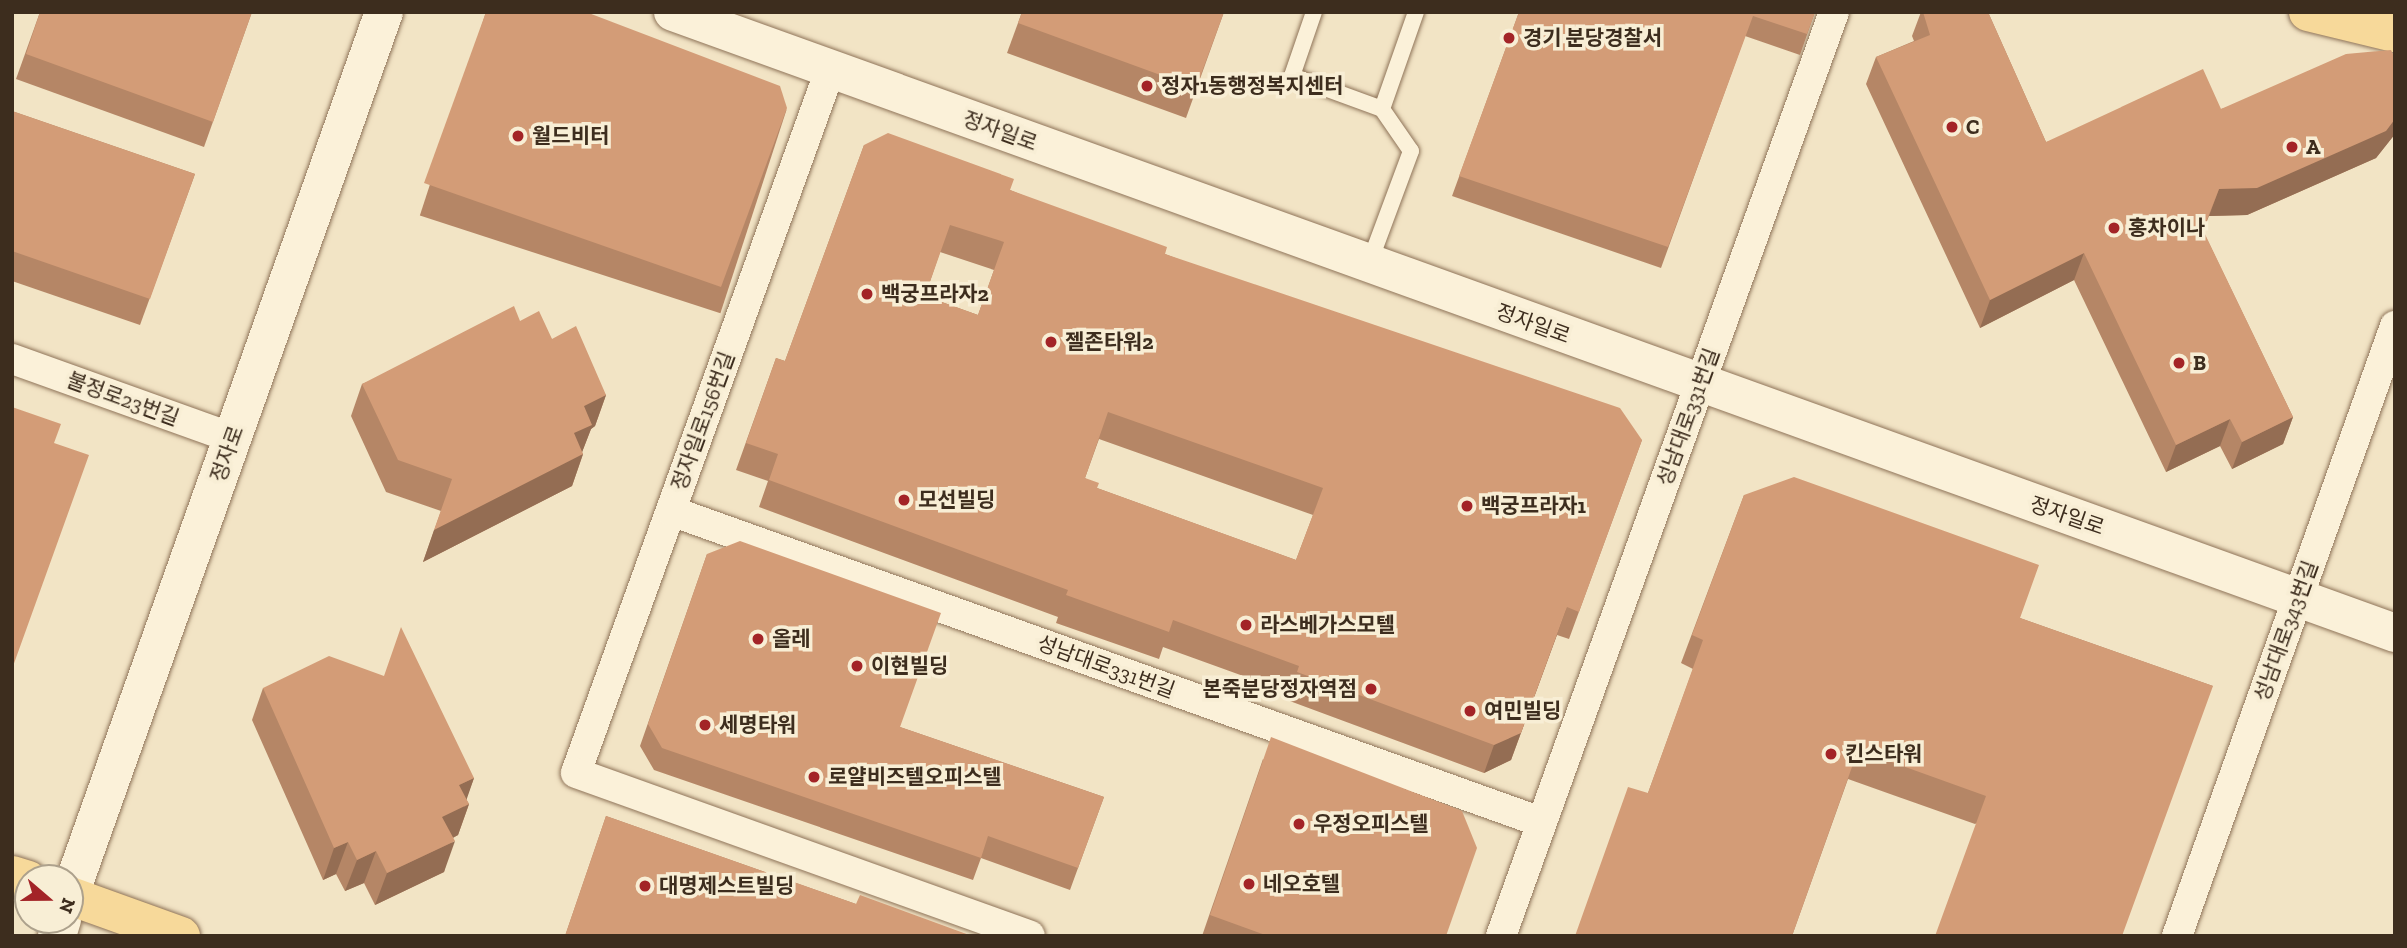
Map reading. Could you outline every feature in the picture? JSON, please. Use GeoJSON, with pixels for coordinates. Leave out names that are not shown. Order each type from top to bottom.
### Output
{"type":"FeatureCollection","features":[{"type":"Feature","properties":{"kind":"main road"},"geometry":{"type":"LineString","coordinates":[[2308,12],[2395,33]]}},
{"type":"Feature","properties":{"kind":"main road"},"geometry":{"type":"LineString","coordinates":[[84,900],[181,936]]}},
{"type":"Feature","properties":{"kind":"street","name":"정자로"},"geometry":{"type":"LineString","coordinates":[[81,864],[384,12]]}},
{"type":"Feature","properties":{"kind":"street","name":"정자일로"},"geometry":{"type":"LineString","coordinates":[[673,12],[2395,633]]}},
{"type":"Feature","properties":{"kind":"street","name":"성남대로331번길"},"geometry":{"type":"LineString","coordinates":[[1502,936],[1834,12]]}},
{"type":"Feature","properties":{"kind":"street","name":"정자일로156번길"},"geometry":{"type":"LineString","coordinates":[[830,70],[576,773],[1030,936]]}},
{"type":"Feature","properties":{"kind":"street","name":"성남대로343번길"},"geometry":{"type":"LineString","coordinates":[[2177,936],[2395,326]]}},
{"type":"Feature","properties":{"kind":"street","name":"불정로23번길"},"geometry":{"type":"LineString","coordinates":[[12,359],[233,438]]}},
{"type":"Feature","properties":{"kind":"street","name":"성남대로331번길"},"geometry":{"type":"LineString","coordinates":[[671,511],[1541,822]]}},
{"type":"Feature","properties":{"kind":"lane"},"geometry":{"type":"LineString","coordinates":[[1314,12],[1292,76],[1382,109],[1411,151],[1369,264]]}},
{"type":"Feature","properties":{"kind":"lane"},"geometry":{"type":"LineString","coordinates":[[1382,109],[1416,12]]}},
{"type":"Feature","properties":{"kind":"building"},"geometry":{"type":"Polygon","coordinates":[[[40,12],[252,12],[213,122],[26,54],[40,12]]]}},
{"type":"Feature","properties":{"kind":"building"},"geometry":{"type":"Polygon","coordinates":[[[486,12],[586,12],[780,86],[787,108],[721,287],[424,183],[486,12]]]}},
{"type":"Feature","properties":{"kind":"building"},"geometry":{"type":"Polygon","coordinates":[[[1022,12],[1224,12],[1196,88],[1018,23],[1022,12]]]}},
{"type":"Feature","properties":{"kind":"building"},"geometry":{"type":"Polygon","coordinates":[[[1519,12],[1815,12],[1807,34],[1753,16],[1668,247],[1459,176],[1519,12]]]}},
{"type":"Feature","properties":{"kind":"building"},"geometry":{"type":"Polygon","coordinates":[[[1923,12],[1988,12],[2046,142],[2203,69],[2221,109],[2346,54],[2391,50],[2395,59],[2395,119],[2386,131],[2257,188],[2219,189],[2203,230],[2293,417],[2242,442],[2230,419],[2176,445],[2084,253],[1990,300],[1876,57],[1930,35],[1923,12]]]}},
{"type":"Feature","properties":{"kind":"building"},"geometry":{"type":"Polygon","coordinates":[[[12,111],[195,174],[150,299],[12,251],[12,111]]]}},
{"type":"Feature","properties":{"kind":"building"},"geometry":{"type":"Polygon","coordinates":[[[888,133],[1014,179],[1010,190],[1167,247],[1165,254],[1620,408],[1642,440],[1579,612],[1567,607],[1521,733],[1494,745],[1297,672],[1299,666],[1173,620],[1169,632],[1066,595],[1068,590],[769,480],[778,454],[746,443],[776,358],[785,361],[864,145],[888,133]],[[950,225],[925,296],[978,315],[1004,242],[950,225]],[[1108,412],[1085,478],[1099,483],[1097,488],[1296,560],[1323,488],[1108,412]]]}},
{"type":"Feature","properties":{"kind":"building"},"geometry":{"type":"Polygon","coordinates":[[[514,306],[520,321],[539,311],[552,339],[576,326],[606,395],[584,406],[592,425],[574,433],[583,454],[434,530],[452,479],[398,460],[362,384],[514,306]]]}},
{"type":"Feature","properties":{"kind":"building"},"geometry":{"type":"Polygon","coordinates":[[[12,407],[61,424],[54,443],[89,455],[12,669],[12,407]]]}},
{"type":"Feature","properties":{"kind":"building"},"geometry":{"type":"Polygon","coordinates":[[[1794,477],[2039,565],[2020,618],[2213,686],[2122,936],[1935,936],[1986,796],[1858,750],[1792,936],[1575,936],[1628,787],[1648,793],[1703,640],[1692,635],[1744,495],[1794,477]]]}},
{"type":"Feature","properties":{"kind":"building"},"geometry":{"type":"Polygon","coordinates":[[[740,541],[941,613],[900,727],[1104,797],[1078,868],[988,836],[981,858],[662,748],[648,724],[707,554],[740,541]]]}},
{"type":"Feature","properties":{"kind":"building"},"geometry":{"type":"Polygon","coordinates":[[[401,627],[474,778],[459,785],[469,804],[442,817],[455,841],[387,873],[376,851],[357,860],[348,842],[334,848],[263,688],[329,656],[384,676],[401,627]]]}},
{"type":"Feature","properties":{"kind":"building"},"geometry":{"type":"Polygon","coordinates":[[[1271,737],[1462,811],[1477,848],[1446,936],[1268,936],[1210,915],[1271,737]]]}},
{"type":"Feature","properties":{"kind":"building"},"geometry":{"type":"Polygon","coordinates":[[[606,816],[856,904],[860,895],[972,936],[565,936],[606,816]]]}},
{"type":"Feature","properties":{"kind":"place","name":"경기 분당경찰서"},"geometry":{"type":"Point","coordinates":[1509,38]}},
{"type":"Feature","properties":{"kind":"place","name":"정자1동행정복지센터"},"geometry":{"type":"Point","coordinates":[1147,86]}},
{"type":"Feature","properties":{"kind":"place","name":"C"},"geometry":{"type":"Point","coordinates":[1952,127]}},
{"type":"Feature","properties":{"kind":"place","name":"월드비터"},"geometry":{"type":"Point","coordinates":[518,136]}},
{"type":"Feature","properties":{"kind":"place","name":"A"},"geometry":{"type":"Point","coordinates":[2292,147]}},
{"type":"Feature","properties":{"kind":"place","name":"홍차이나"},"geometry":{"type":"Point","coordinates":[2114,228]}},
{"type":"Feature","properties":{"kind":"place","name":"백궁프라자2"},"geometry":{"type":"Point","coordinates":[867,294]}},
{"type":"Feature","properties":{"kind":"place","name":"젤존타워2"},"geometry":{"type":"Point","coordinates":[1051,342]}},
{"type":"Feature","properties":{"kind":"place","name":"B"},"geometry":{"type":"Point","coordinates":[2179,363]}},
{"type":"Feature","properties":{"kind":"place","name":"모선빌딩"},"geometry":{"type":"Point","coordinates":[904,500]}},
{"type":"Feature","properties":{"kind":"place","name":"백궁프라자1"},"geometry":{"type":"Point","coordinates":[1467,506]}},
{"type":"Feature","properties":{"kind":"place","name":"라스베가스모텔"},"geometry":{"type":"Point","coordinates":[1246,625]}},
{"type":"Feature","properties":{"kind":"place","name":"올레"},"geometry":{"type":"Point","coordinates":[758,639]}},
{"type":"Feature","properties":{"kind":"place","name":"이현빌딩"},"geometry":{"type":"Point","coordinates":[857,666]}},
{"type":"Feature","properties":{"kind":"place","name":"본죽분당정자역점"},"geometry":{"type":"Point","coordinates":[1371,689]}},
{"type":"Feature","properties":{"kind":"place","name":"여민빌딩"},"geometry":{"type":"Point","coordinates":[1470,711]}},
{"type":"Feature","properties":{"kind":"place","name":"세명타워"},"geometry":{"type":"Point","coordinates":[705,725]}},
{"type":"Feature","properties":{"kind":"place","name":"킨스타워"},"geometry":{"type":"Point","coordinates":[1831,754]}},
{"type":"Feature","properties":{"kind":"place","name":"로얄비즈텔오피스텔"},"geometry":{"type":"Point","coordinates":[814,777]}},
{"type":"Feature","properties":{"kind":"place","name":"우정오피스텔"},"geometry":{"type":"Point","coordinates":[1299,824]}},
{"type":"Feature","properties":{"kind":"place","name":"네오호텔"},"geometry":{"type":"Point","coordinates":[1249,884]}},
{"type":"Feature","properties":{"kind":"place","name":"대명제스트빌딩"},"geometry":{"type":"Point","coordinates":[645,886]}}]}
